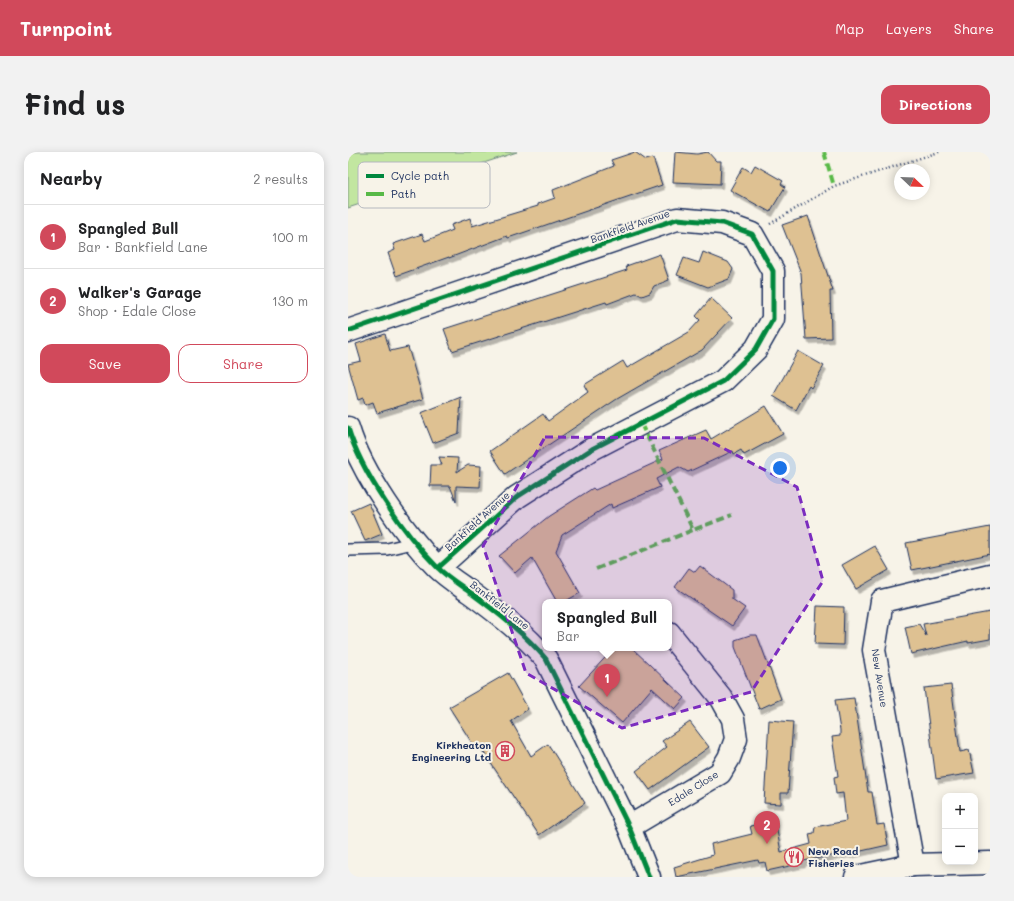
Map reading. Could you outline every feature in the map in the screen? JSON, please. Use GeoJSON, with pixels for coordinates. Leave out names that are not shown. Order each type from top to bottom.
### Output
{"type":"FeatureCollection","features":[{"type":"Feature","properties":{"kind":"street","name":"Bankfield Avenue"},"geometry":{"type":"LineString","coordinates":[[348,331],[677,219],[722,222],[752,234],[773,271],[773,319],[756,349],[723,381],[592,449],[517,497],[438,568]]}},
{"type":"Feature","properties":{"kind":"street","name":"Bankfield Lane"},"geometry":{"type":"LineString","coordinates":[[349,437],[374,484],[399,523],[438,568],[503,616],[529,639],[546,659],[629,827],[649,877]]}},
{"type":"Feature","properties":{"kind":"street","name":"New Avenue"},"geometry":{"type":"LineString","coordinates":[[913,865],[874,650],[882,600],[990,576]]}},
{"type":"Feature","properties":{"kind":"street","name":"Edale Close"},"geometry":{"type":"LineString","coordinates":[[629,827],[720,773],[729,758],[736,739],[733,719],[722,699],[672,637]]}},
{"type":"Feature","properties":{"kind":"street"},"geometry":{"type":"LineString","coordinates":[[856,877],[886,874],[913,865],[990,863]]}},
{"type":"Feature","properties":{"kind":"lane"},"geometry":{"type":"LineString","coordinates":[[348,550],[387,549],[416,542]]}},
{"type":"Feature","properties":{"kind":"path"},"geometry":{"type":"LineString","coordinates":[[752,234],[834,186],[940,152]]}},
{"type":"Feature","properties":{"kind":"highlighted area"},"geometry":{"type":"Polygon","coordinates":[[[545,437],[704,438],[797,487],[823,581],[751,692],[622,728],[526,673],[483,546],[545,437]]]}},
{"type":"Feature","properties":{"kind":"green space"},"geometry":{"type":"Polygon","coordinates":[[[348,152],[517,152],[487,162],[358,162],[358,205],[348,208],[348,152]]]}},
{"type":"Feature","properties":{"kind":"building"},"geometry":{"type":"Polygon","coordinates":[[[635,152],[646,160],[653,158],[662,185],[508,238],[507,236],[396,276],[388,253],[395,250],[393,244],[422,234],[425,241],[453,230],[451,225],[470,218],[472,226],[538,206],[538,204],[555,198],[553,190],[614,166],[611,160],[635,152]]]}},
{"type":"Feature","properties":{"kind":"building"},"geometry":{"type":"Polygon","coordinates":[[[675,152],[697,154],[708,152],[716,161],[721,161],[720,184],[673,182],[675,152]]]}},
{"type":"Feature","properties":{"kind":"building"},"geometry":{"type":"Polygon","coordinates":[[[755,165],[783,181],[781,184],[785,187],[770,212],[730,190],[743,167],[751,172],[755,165]]]}},
{"type":"Feature","properties":{"kind":"building"},"geometry":{"type":"Polygon","coordinates":[[[808,216],[833,291],[830,291],[831,338],[806,339],[801,273],[782,225],[808,216]]]}},
{"type":"Feature","properties":{"kind":"building"},"geometry":{"type":"Polygon","coordinates":[[[703,252],[728,262],[733,269],[729,279],[708,287],[677,275],[684,258],[699,263],[703,252]]]}},
{"type":"Feature","properties":{"kind":"building"},"geometry":{"type":"Polygon","coordinates":[[[660,254],[669,280],[654,286],[650,293],[642,296],[636,293],[607,304],[606,302],[452,351],[444,329],[627,270],[626,266],[660,254]]]}},
{"type":"Feature","properties":{"kind":"building"},"geometry":{"type":"Polygon","coordinates":[[[711,298],[732,318],[702,350],[617,399],[505,474],[490,451],[543,414],[548,421],[588,392],[584,385],[623,361],[627,368],[689,332],[700,320],[696,316],[711,298]]]}},
{"type":"Feature","properties":{"kind":"building"},"geometry":{"type":"Polygon","coordinates":[[[385,334],[390,351],[408,347],[423,399],[377,413],[373,402],[365,405],[363,398],[358,400],[348,364],[361,361],[356,344],[385,334]]]}},
{"type":"Feature","properties":{"kind":"building"},"geometry":{"type":"Polygon","coordinates":[[[798,351],[824,366],[811,388],[809,386],[796,410],[773,396],[798,351]]]}},
{"type":"Feature","properties":{"kind":"building"},"geometry":{"type":"Polygon","coordinates":[[[461,397],[459,433],[433,443],[421,413],[461,397]]]}},
{"type":"Feature","properties":{"kind":"building"},"geometry":{"type":"Polygon","coordinates":[[[766,406],[783,434],[744,455],[741,450],[734,454],[733,451],[688,472],[679,467],[656,479],[660,487],[612,508],[611,504],[562,535],[556,551],[580,593],[569,599],[555,599],[532,558],[515,573],[499,556],[549,516],[593,488],[595,490],[663,459],[659,451],[706,430],[711,439],[766,406]]]}},
{"type":"Feature","properties":{"kind":"building"},"geometry":{"type":"Polygon","coordinates":[[[439,457],[458,458],[457,472],[468,465],[481,466],[480,487],[456,486],[456,501],[450,486],[430,486],[431,465],[442,465],[439,457]]]}},
{"type":"Feature","properties":{"kind":"building"},"geometry":{"type":"Polygon","coordinates":[[[369,503],[382,534],[365,541],[351,511],[369,503]]]}},
{"type":"Feature","properties":{"kind":"building"},"geometry":{"type":"Polygon","coordinates":[[[990,527],[990,554],[912,570],[906,543],[990,527]]]}},
{"type":"Feature","properties":{"kind":"building"},"geometry":{"type":"Polygon","coordinates":[[[875,546],[889,570],[856,589],[842,565],[875,546]]]}},
{"type":"Feature","properties":{"kind":"building"},"geometry":{"type":"Polygon","coordinates":[[[700,566],[732,590],[732,599],[745,608],[732,626],[675,587],[689,568],[695,572],[700,566]]]}},
{"type":"Feature","properties":{"kind":"building"},"geometry":{"type":"Polygon","coordinates":[[[817,606],[844,607],[843,645],[815,644],[817,606]]]}},
{"type":"Feature","properties":{"kind":"building"},"geometry":{"type":"Polygon","coordinates":[[[990,612],[990,639],[968,643],[968,641],[911,654],[905,627],[919,624],[926,636],[923,624],[990,612]]]}},
{"type":"Feature","properties":{"kind":"building"},"geometry":{"type":"Polygon","coordinates":[[[750,635],[757,635],[781,699],[759,709],[735,647],[735,640],[750,635]]]}},
{"type":"Feature","properties":{"kind":"building"},"geometry":{"type":"Polygon","coordinates":[[[611,651],[635,651],[685,698],[675,709],[652,688],[622,723],[579,686],[611,651]]]}},
{"type":"Feature","properties":{"kind":"building","name":"Kirkheaton Engineering Ltd"},"geometry":{"type":"Polygon","coordinates":[[[508,673],[528,709],[511,721],[531,756],[548,744],[585,803],[539,835],[478,744],[474,746],[449,707],[508,673]]]}},
{"type":"Feature","properties":{"kind":"building"},"geometry":{"type":"Polygon","coordinates":[[[951,685],[960,752],[969,750],[974,773],[936,779],[924,688],[951,685]]]}},
{"type":"Feature","properties":{"kind":"building"},"geometry":{"type":"Polygon","coordinates":[[[854,698],[868,792],[872,792],[877,825],[884,824],[888,845],[848,854],[803,861],[803,863],[767,871],[765,862],[759,863],[758,860],[676,877],[674,867],[713,855],[711,844],[752,834],[750,826],[775,820],[781,852],[811,844],[809,834],[814,833],[815,827],[846,821],[843,793],[836,794],[834,777],[838,776],[832,737],[840,736],[835,700],[854,698]]]}},
{"type":"Feature","properties":{"kind":"building"},"geometry":{"type":"Polygon","coordinates":[[[769,720],[793,722],[788,793],[781,793],[781,804],[764,803],[769,720]]]}},
{"type":"Feature","properties":{"kind":"building"},"geometry":{"type":"Polygon","coordinates":[[[690,722],[709,747],[650,790],[636,771],[667,747],[662,741],[690,722]]]}},
{"type":"Feature","properties":{"kind":"marked path"},"geometry":{"type":"LineString","coordinates":[[824,152],[834,186]]}},
{"type":"Feature","properties":{"kind":"marked path"},"geometry":{"type":"LineString","coordinates":[[641,424],[693,530],[732,515]]}},
{"type":"Feature","properties":{"kind":"marked path"},"geometry":{"type":"LineString","coordinates":[[596,569],[693,530]]}},
{"type":"Feature","properties":{"kind":"cycle path"},"geometry":{"type":"LineString","coordinates":[[348,331],[677,219],[722,223],[752,234],[773,271],[773,319],[756,349],[723,381],[592,449],[517,497],[438,568]]}},
{"type":"Feature","properties":{"kind":"cycle path"},"geometry":{"type":"LineString","coordinates":[[348,428],[354,445],[373,483],[411,538],[437,567],[510,624],[546,659],[629,827],[649,877]]}},
{"type":"Feature","properties":{"kind":"place","name":"Spangled Bull"},"geometry":{"type":"Point","coordinates":[607,697]}},
{"type":"Feature","properties":{"kind":"place","name":"Kirkheaton Engineering Ltd"},"geometry":{"type":"Point","coordinates":[505,751]}},
{"type":"Feature","properties":{"kind":"place","name":"Walker's Garage"},"geometry":{"type":"Point","coordinates":[767,844]}},
{"type":"Feature","properties":{"kind":"place","name":"New Road Fisheries"},"geometry":{"type":"Point","coordinates":[794,857]}}]}
